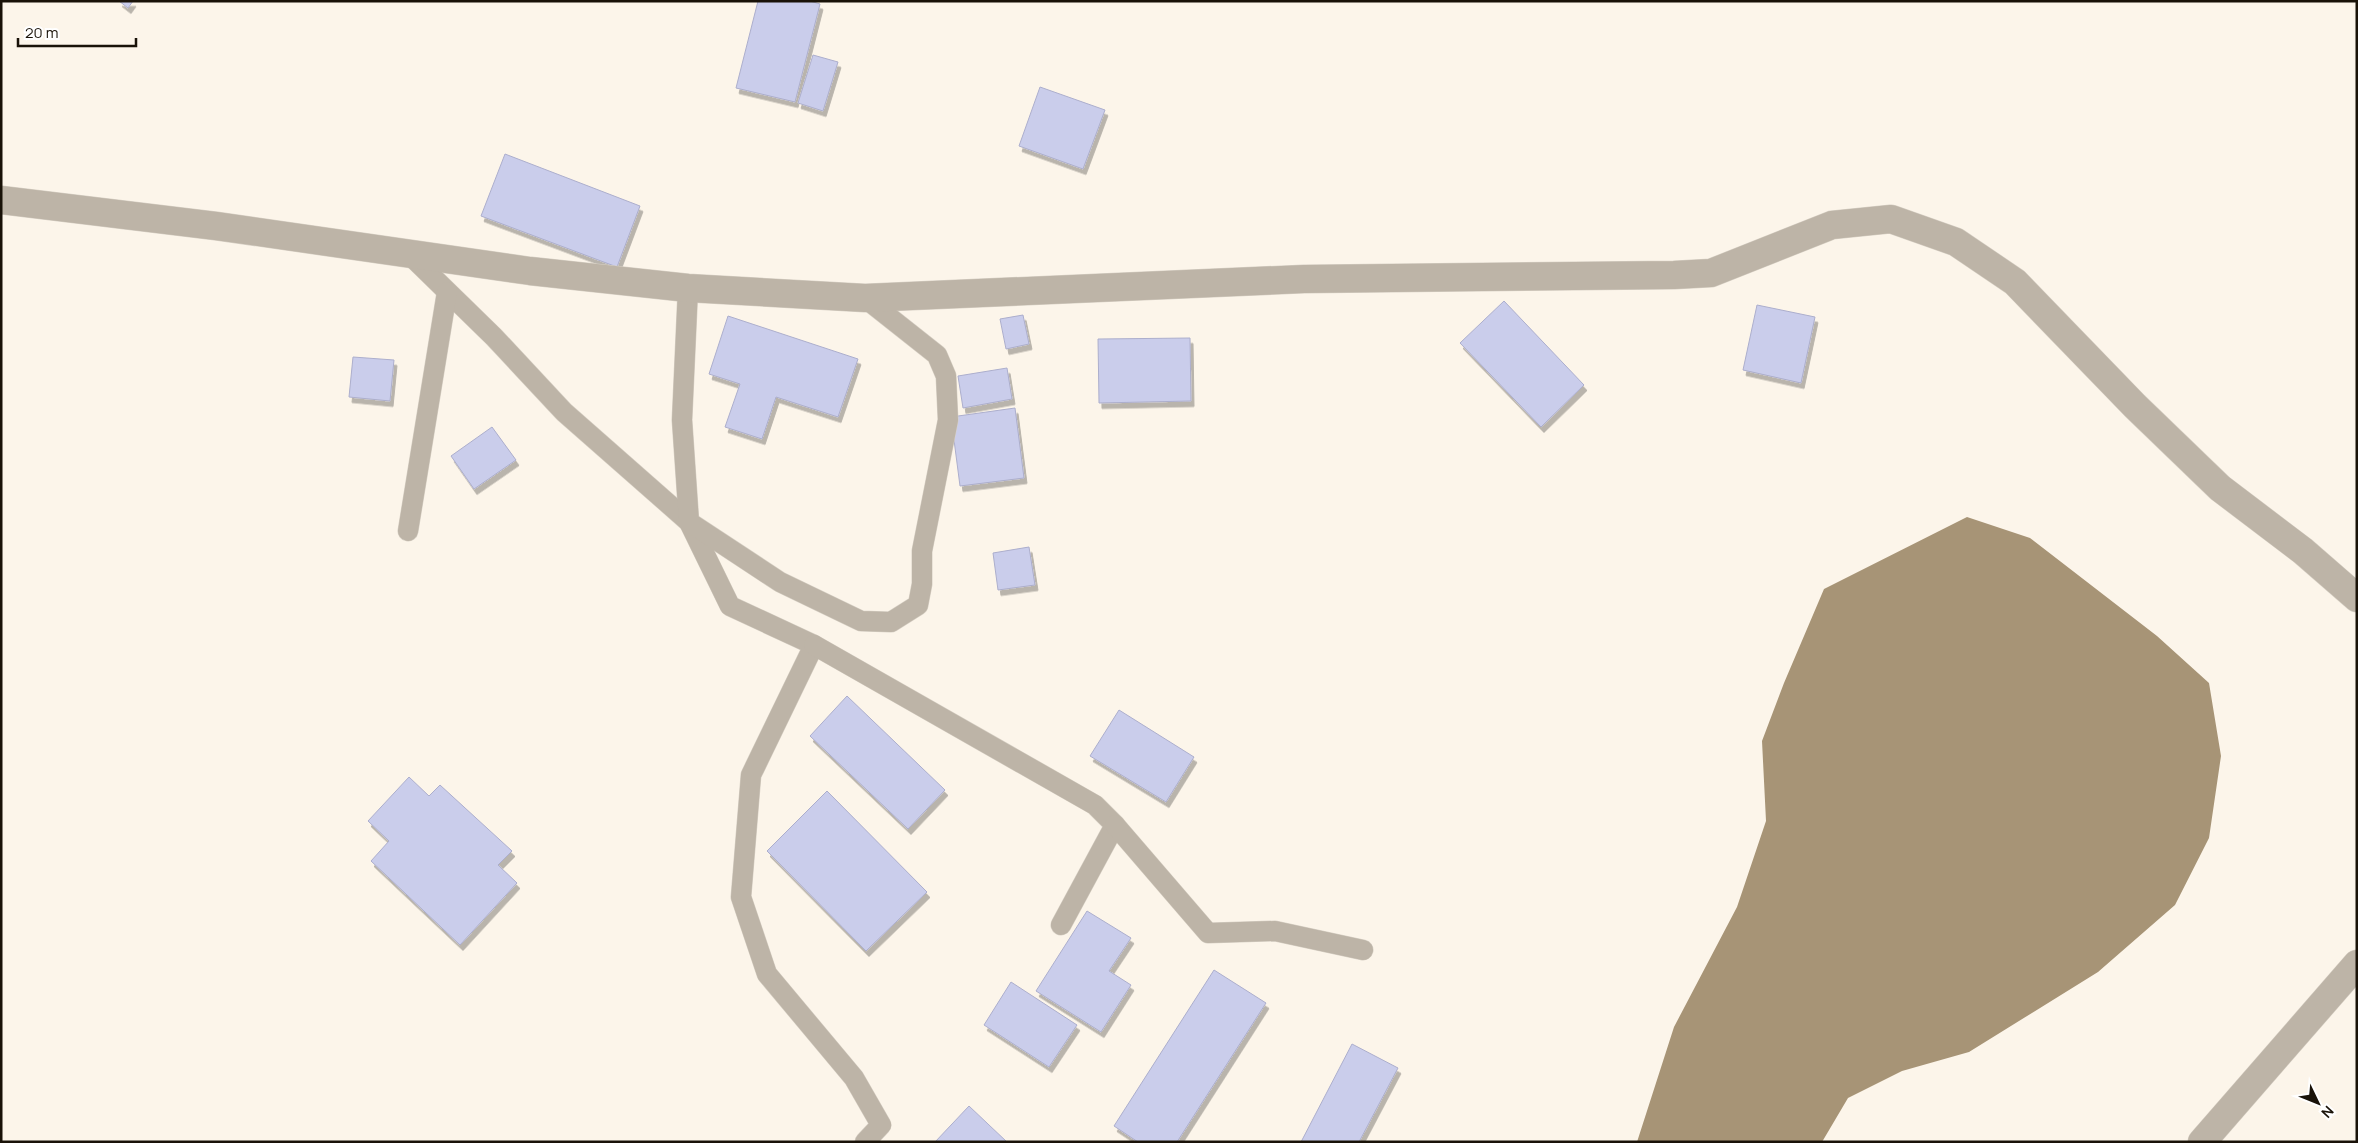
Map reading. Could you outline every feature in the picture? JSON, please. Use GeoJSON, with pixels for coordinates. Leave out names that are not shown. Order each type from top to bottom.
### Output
{"type":"FeatureCollection","features":[{"type":"Feature","properties":{"kind":"street"},"geometry":{"type":"LineString","coordinates":[[1,200],[216,226],[410,255],[688,288],[865,298],[1304,279],[1711,273],[1832,225],[1891,219],[1956,242],[2015,282],[2135,406],[2220,488],[2303,551],[2357,598]]}},
{"type":"Feature","properties":{"kind":"street"},"geometry":{"type":"LineString","coordinates":[[2202,1142],[2357,964]]}},
{"type":"Feature","properties":{"kind":"lane"},"geometry":{"type":"LineString","coordinates":[[410,255],[494,337],[564,412],[689,522],[780,582],[861,621],[891,622],[918,606],[922,584],[922,551],[948,420],[946,376],[937,355],[865,298]]}},
{"type":"Feature","properties":{"kind":"lane"},"geometry":{"type":"LineString","coordinates":[[688,288],[682,420],[689,522],[730,606],[814,645],[1095,805],[1115,825],[1208,933],[1275,930],[1363,950]]}},
{"type":"Feature","properties":{"kind":"lane"},"geometry":{"type":"LineString","coordinates":[[408,531],[447,292]]}},
{"type":"Feature","properties":{"kind":"lane"},"geometry":{"type":"LineString","coordinates":[[814,645],[751,776],[741,896],[767,974],[854,1078],[880,1124],[865,1142]]}},
{"type":"Feature","properties":{"kind":"lane"},"geometry":{"type":"LineString","coordinates":[[1061,925],[1115,825]]}},
{"type":"Feature","properties":{"kind":"shaded area"},"geometry":{"type":"Polygon","coordinates":[[[1967,517],[2030,538],[2157,636],[2209,683],[2221,756],[2209,838],[2175,905],[2098,972],[1969,1052],[1902,1071],[1848,1098],[1822,1142],[1637,1142],[1674,1027],[1737,907],[1766,821],[1762,741],[1784,683],[1824,589],[1967,517]]]}},
{"type":"Feature","properties":{"kind":"building"},"geometry":{"type":"Polygon","coordinates":[[[119,1],[133,1],[128,8],[119,1]]]}},
{"type":"Feature","properties":{"kind":"building"},"geometry":{"type":"Polygon","coordinates":[[[758,1],[810,1],[820,4],[795,102],[736,88],[758,1]]]}},
{"type":"Feature","properties":{"kind":"building"},"geometry":{"type":"Polygon","coordinates":[[[813,55],[838,62],[823,111],[798,103],[813,55]]]}},
{"type":"Feature","properties":{"kind":"building"},"geometry":{"type":"Polygon","coordinates":[[[1040,87],[1105,110],[1083,169],[1019,146],[1040,87]]]}},
{"type":"Feature","properties":{"kind":"building"},"geometry":{"type":"Polygon","coordinates":[[[505,154],[640,206],[617,267],[481,216],[505,154]]]}},
{"type":"Feature","properties":{"kind":"building"},"geometry":{"type":"Polygon","coordinates":[[[1504,301],[1584,385],[1541,427],[1460,343],[1504,301]]]}},
{"type":"Feature","properties":{"kind":"building"},"geometry":{"type":"Polygon","coordinates":[[[1757,305],[1815,317],[1801,383],[1743,370],[1757,305]]]}},
{"type":"Feature","properties":{"kind":"building"},"geometry":{"type":"Polygon","coordinates":[[[1023,315],[1029,344],[1006,349],[1000,319],[1023,315]]]}},
{"type":"Feature","properties":{"kind":"building"},"geometry":{"type":"Polygon","coordinates":[[[728,316],[858,359],[838,417],[776,397],[762,439],[725,427],[740,384],[709,374],[728,316]]]}},
{"type":"Feature","properties":{"kind":"building"},"geometry":{"type":"Polygon","coordinates":[[[1190,338],[1191,401],[1099,403],[1098,339],[1190,338]]]}},
{"type":"Feature","properties":{"kind":"building"},"geometry":{"type":"Polygon","coordinates":[[[353,357],[394,360],[390,401],[349,397],[353,357]]]}},
{"type":"Feature","properties":{"kind":"building"},"geometry":{"type":"Polygon","coordinates":[[[1007,368],[1012,399],[963,408],[958,376],[1007,368]]]}},
{"type":"Feature","properties":{"kind":"building"},"geometry":{"type":"Polygon","coordinates":[[[1015,408],[1024,478],[960,486],[951,417],[1015,408]]]}},
{"type":"Feature","properties":{"kind":"building"},"geometry":{"type":"Polygon","coordinates":[[[492,427],[516,460],[474,489],[451,456],[492,427]]]}},
{"type":"Feature","properties":{"kind":"building"},"geometry":{"type":"Polygon","coordinates":[[[1029,547],[1035,585],[998,590],[993,553],[1029,547]]]}},
{"type":"Feature","properties":{"kind":"building"},"geometry":{"type":"Polygon","coordinates":[[[847,696],[945,790],[908,829],[810,736],[847,696]]]}},
{"type":"Feature","properties":{"kind":"building"},"geometry":{"type":"Polygon","coordinates":[[[1119,710],[1194,757],[1166,802],[1090,756],[1119,710]]]}},
{"type":"Feature","properties":{"kind":"building"},"geometry":{"type":"Polygon","coordinates":[[[409,777],[429,796],[440,785],[512,851],[498,865],[517,883],[460,945],[371,861],[389,841],[368,821],[409,777]]]}},
{"type":"Feature","properties":{"kind":"building"},"geometry":{"type":"Polygon","coordinates":[[[827,791],[927,892],[866,951],[767,851],[827,791]]]}},
{"type":"Feature","properties":{"kind":"building"},"geometry":{"type":"Polygon","coordinates":[[[1087,911],[1131,938],[1109,971],[1131,985],[1101,1032],[1036,991],[1087,911]]]}},
{"type":"Feature","properties":{"kind":"building"},"geometry":{"type":"Polygon","coordinates":[[[1214,970],[1266,1003],[1177,1142],[1138,1142],[1114,1126],[1214,970]]]}},
{"type":"Feature","properties":{"kind":"building"},"geometry":{"type":"Polygon","coordinates":[[[1011,982],[1077,1025],[1049,1067],[984,1025],[1011,982]]]}},
{"type":"Feature","properties":{"kind":"building"},"geometry":{"type":"Polygon","coordinates":[[[1352,1044],[1398,1068],[1359,1142],[1301,1142],[1352,1044]]]}},
{"type":"Feature","properties":{"kind":"building"},"geometry":{"type":"Polygon","coordinates":[[[969,1106],[1007,1142],[935,1142],[969,1106]]]}}]}
